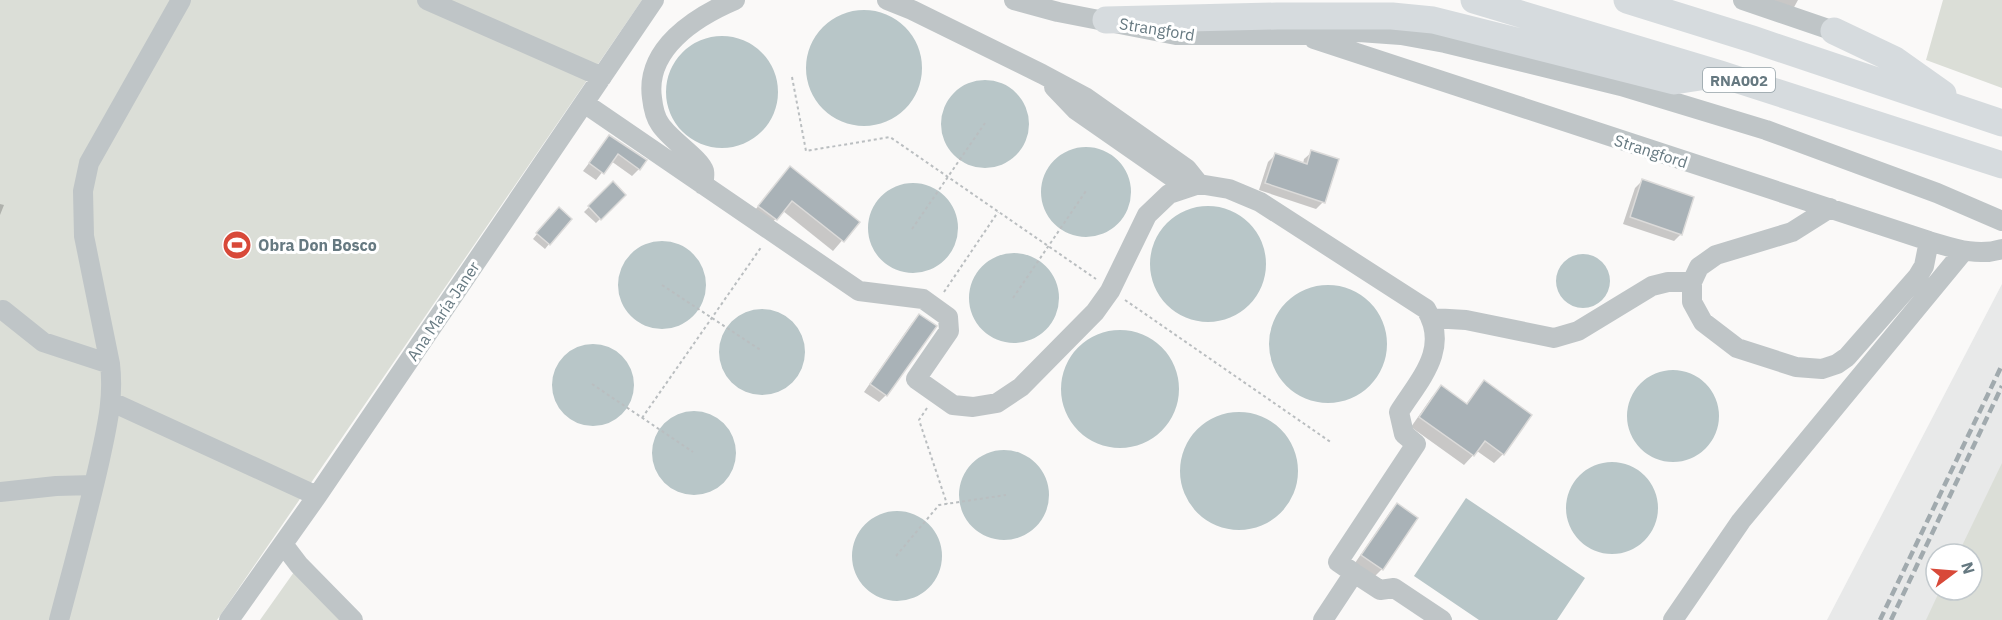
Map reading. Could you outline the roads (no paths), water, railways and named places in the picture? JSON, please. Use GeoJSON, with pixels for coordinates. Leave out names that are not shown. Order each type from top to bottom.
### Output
{"type":"FeatureCollection","features":[{"type":"Feature","properties":{"kind":"highway","name":"RNA002"},"geometry":{"type":"LineString","coordinates":[[1474,0],[1720,74],[2002,165]]}},
{"type":"Feature","properties":{"kind":"highway","name":"RNA002"},"geometry":{"type":"LineString","coordinates":[[1627,0],[1764,43],[2002,123]]}},
{"type":"Feature","properties":{"kind":"highway"},"geometry":{"type":"LineString","coordinates":[[1106,20],[1392,16],[1433,20],[1674,81],[1720,74]]}},
{"type":"Feature","properties":{"kind":"highway"},"geometry":{"type":"LineString","coordinates":[[1834,31],[1895,60],[1963,109]]}},
{"type":"Feature","properties":{"kind":"highway"},"geometry":{"type":"LineString","coordinates":[[1954,148],[2002,183]]}},
{"type":"Feature","properties":{"kind":"street"},"geometry":{"type":"LineString","coordinates":[[59,620],[94,485],[112,402],[110,364],[84,236],[84,177],[89,163],[181,0]]}},
{"type":"Feature","properties":{"kind":"street"},"geometry":{"type":"LineString","coordinates":[[427,0],[602,77]]}},
{"type":"Feature","properties":{"kind":"street","name":"Ana María Janer"},"geometry":{"type":"LineString","coordinates":[[229,620],[317,496],[654,0]]}},
{"type":"Feature","properties":{"kind":"street"},"geometry":{"type":"LineString","coordinates":[[703,185],[705,176],[700,164],[675,142],[659,123],[653,107],[651,77],[661,55],[680,33],[694,22],[735,0]]}},
{"type":"Feature","properties":{"kind":"street"},"geometry":{"type":"LineString","coordinates":[[887,0],[1042,74],[1085,98],[1178,162],[1199,184]]}},
{"type":"Feature","properties":{"kind":"street","name":"Strangford"},"geometry":{"type":"LineString","coordinates":[[1014,0],[1058,12],[1176,34],[1303,35],[1359,32],[1401,35],[1445,43],[1621,86],[1766,130],[1883,172],[2002,221]]}},
{"type":"Feature","properties":{"kind":"street"},"geometry":{"type":"LineString","coordinates":[[1743,0],[1765,3],[1834,31]]}},
{"type":"Feature","properties":{"kind":"street","name":"Strangford"},"geometry":{"type":"LineString","coordinates":[[1303,35],[1963,252],[2002,249]]}},
{"type":"Feature","properties":{"kind":"street"},"geometry":{"type":"LineString","coordinates":[[585,103],[859,291],[923,299],[948,317],[949,331],[916,379],[953,405],[973,407],[997,403],[1021,387],[1095,312],[1111,290],[1148,215],[1169,194],[1199,184],[1228,189],[1260,202],[1426,309],[1432,318],[1436,344],[1432,359],[1399,411],[1404,434],[1416,444],[1338,562],[1380,590],[1394,588],[1442,620]]}},
{"type":"Feature","properties":{"kind":"street"},"geometry":{"type":"LineString","coordinates":[[1830,208],[1792,232],[1716,255],[1700,267],[1692,282],[1692,303],[1704,322],[1737,348],[1797,367],[1822,369],[1837,364],[1847,357],[1918,276],[1926,260],[1929,241]]}},
{"type":"Feature","properties":{"kind":"street"},"geometry":{"type":"LineString","coordinates":[[1674,620],[1741,520],[1963,252]]}},
{"type":"Feature","properties":{"kind":"street"},"geometry":{"type":"LineString","coordinates":[[1432,318],[1466,320],[1554,338],[1578,331],[1652,286],[1668,282],[1692,282]]}},
{"type":"Feature","properties":{"kind":"street"},"geometry":{"type":"LineString","coordinates":[[3,310],[43,342],[110,364]]}},
{"type":"Feature","properties":{"kind":"street"},"geometry":{"type":"LineString","coordinates":[[112,402],[317,496]]}},
{"type":"Feature","properties":{"kind":"street"},"geometry":{"type":"LineString","coordinates":[[0,492],[56,486],[94,485]]}},
{"type":"Feature","properties":{"kind":"street"},"geometry":{"type":"LineString","coordinates":[[283,544],[299,565],[353,620]]}},
{"type":"Feature","properties":{"kind":"street"},"geometry":{"type":"LineString","coordinates":[[1323,620],[1354,573]]}},
{"type":"Feature","properties":{"kind":"railway"},"geometry":{"type":"LineString","coordinates":[[1880,620],[2002,365]]}},
{"type":"Feature","properties":{"kind":"railway"},"geometry":{"type":"LineString","coordinates":[[1891,620],[2002,386]]}},
{"type":"Feature","properties":{"kind":"place","name":"Obra Don Bosco"},"geometry":{"type":"Point","coordinates":[237,245]}}]}
